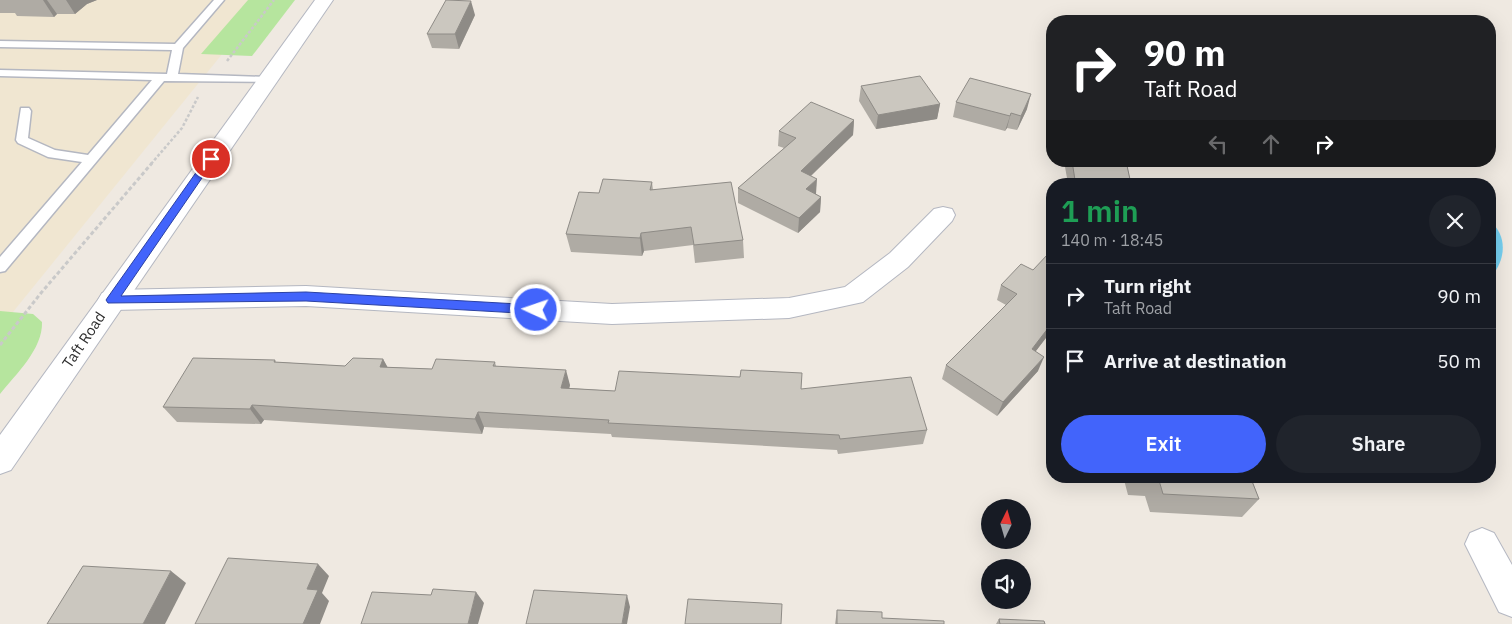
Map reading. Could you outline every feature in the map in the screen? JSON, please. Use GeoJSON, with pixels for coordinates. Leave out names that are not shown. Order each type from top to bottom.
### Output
{"type":"FeatureCollection","features":[{"type":"Feature","properties":{"kind":"street","name":"Taft Road"},"geometry":{"type":"LineString","coordinates":[[0,460],[324,0]]}},
{"type":"Feature","properties":{"kind":"street"},"geometry":{"type":"LineString","coordinates":[[112,300],[306,296],[612,314],[789,308],[853,296],[898,260],[943,215]]}},
{"type":"Feature","properties":{"kind":"street"},"geometry":{"type":"LineString","coordinates":[[1482,544],[1512,600]]}},
{"type":"Feature","properties":{"kind":"lane"},"geometry":{"type":"LineString","coordinates":[[0,267],[92,159],[167,76],[178,47],[219,0]]}},
{"type":"Feature","properties":{"kind":"lane"},"geometry":{"type":"LineString","coordinates":[[0,44],[178,47]]}},
{"type":"Feature","properties":{"kind":"lane"},"geometry":{"type":"LineString","coordinates":[[0,73],[267,80]]}},
{"type":"Feature","properties":{"kind":"lane"},"geometry":{"type":"LineString","coordinates":[[25,111],[22,140],[52,154],[92,159]]}},
{"type":"Feature","properties":{"kind":"path"},"geometry":{"type":"LineString","coordinates":[[0,345],[17,326],[35,298],[182,128],[196,99],[274,0]]}},
{"type":"Feature","properties":{"kind":"shaded area"},"geometry":{"type":"Polygon","coordinates":[[[0,0],[266,0],[0,328],[0,0]]]}},
{"type":"Feature","properties":{"kind":"green space"},"geometry":{"type":"Polygon","coordinates":[[[248,0],[295,0],[252,56],[201,54],[248,0]]]}},
{"type":"Feature","properties":{"kind":"green space"},"geometry":{"type":"Polygon","coordinates":[[[0,311],[33,314],[42,322],[38,342],[33,351],[21,370],[0,394],[0,311]]]}},
{"type":"Feature","properties":{"kind":"water"},"geometry":{"type":"Polygon","coordinates":[[[1496,227],[1500,234],[1503,250],[1496,270],[1496,227]]]}},
{"type":"Feature","properties":{"kind":"building"},"geometry":{"type":"Polygon","coordinates":[[[446,0],[471,1],[455,34],[427,34],[446,0]]]}},
{"type":"Feature","properties":{"kind":"building"},"geometry":{"type":"Polygon","coordinates":[[[920,76],[940,104],[878,115],[861,86],[920,76]]]}},
{"type":"Feature","properties":{"kind":"building"},"geometry":{"type":"Polygon","coordinates":[[[970,78],[1031,94],[1021,116],[1011,113],[1010,116],[956,102],[970,78]]]}},
{"type":"Feature","properties":{"kind":"building"},"geometry":{"type":"Polygon","coordinates":[[[811,102],[854,120],[801,171],[817,179],[806,189],[821,197],[799,218],[738,188],[796,138],[779,131],[811,102]]]}},
{"type":"Feature","properties":{"kind":"building"},"geometry":{"type":"Polygon","coordinates":[[[1073,167],[1127,167],[1130,178],[1075,178],[1073,167]]]}},
{"type":"Feature","properties":{"kind":"building"},"geometry":{"type":"Polygon","coordinates":[[[603,179],[652,182],[650,190],[731,182],[743,240],[694,245],[691,227],[641,233],[640,238],[566,234],[579,192],[599,193],[603,179]]]}},
{"type":"Feature","properties":{"kind":"building"},"geometry":{"type":"Polygon","coordinates":[[[1046,256],[1046,331],[1032,349],[1044,357],[1003,402],[946,365],[1017,294],[1001,285],[1021,264],[1033,270],[1046,256]]]}},
{"type":"Feature","properties":{"kind":"building"},"geometry":{"type":"Polygon","coordinates":[[[193,358],[275,360],[274,362],[345,366],[353,358],[383,359],[380,367],[432,369],[436,359],[495,362],[493,366],[566,370],[561,388],[615,391],[619,371],[740,377],[741,370],[802,373],[801,389],[911,377],[927,430],[840,439],[839,435],[608,423],[609,420],[478,412],[475,419],[252,405],[250,409],[163,407],[193,358]]]}},
{"type":"Feature","properties":{"kind":"building"},"geometry":{"type":"Polygon","coordinates":[[[1160,483],[1253,483],[1259,499],[1163,494],[1160,483]]]}},
{"type":"Feature","properties":{"kind":"building"},"geometry":{"type":"Polygon","coordinates":[[[228,558],[318,564],[307,589],[318,590],[303,624],[195,624],[228,558]]]}},
{"type":"Feature","properties":{"kind":"building"},"geometry":{"type":"Polygon","coordinates":[[[83,566],[171,571],[143,624],[47,624],[83,566]]]}},
{"type":"Feature","properties":{"kind":"building"},"geometry":{"type":"Polygon","coordinates":[[[433,589],[476,592],[468,624],[361,624],[372,592],[431,595],[433,589]]]}},
{"type":"Feature","properties":{"kind":"building"},"geometry":{"type":"Polygon","coordinates":[[[534,590],[627,595],[622,624],[526,624],[534,590]]]}},
{"type":"Feature","properties":{"kind":"building"},"geometry":{"type":"Polygon","coordinates":[[[688,599],[782,604],[781,624],[685,624],[688,599]]]}},
{"type":"Feature","properties":{"kind":"building"},"geometry":{"type":"Polygon","coordinates":[[[837,610],[882,612],[882,618],[944,621],[944,624],[837,624],[837,610]]]}},
{"type":"Feature","properties":{"kind":"building"},"geometry":{"type":"Polygon","coordinates":[[[999,619],[1044,621],[1045,624],[1000,624],[999,619]]]}},
{"type":"Feature","properties":{"kind":"route"},"geometry":{"type":"LineString","coordinates":[[211,159],[112,300],[306,296],[536,310]]}}]}
